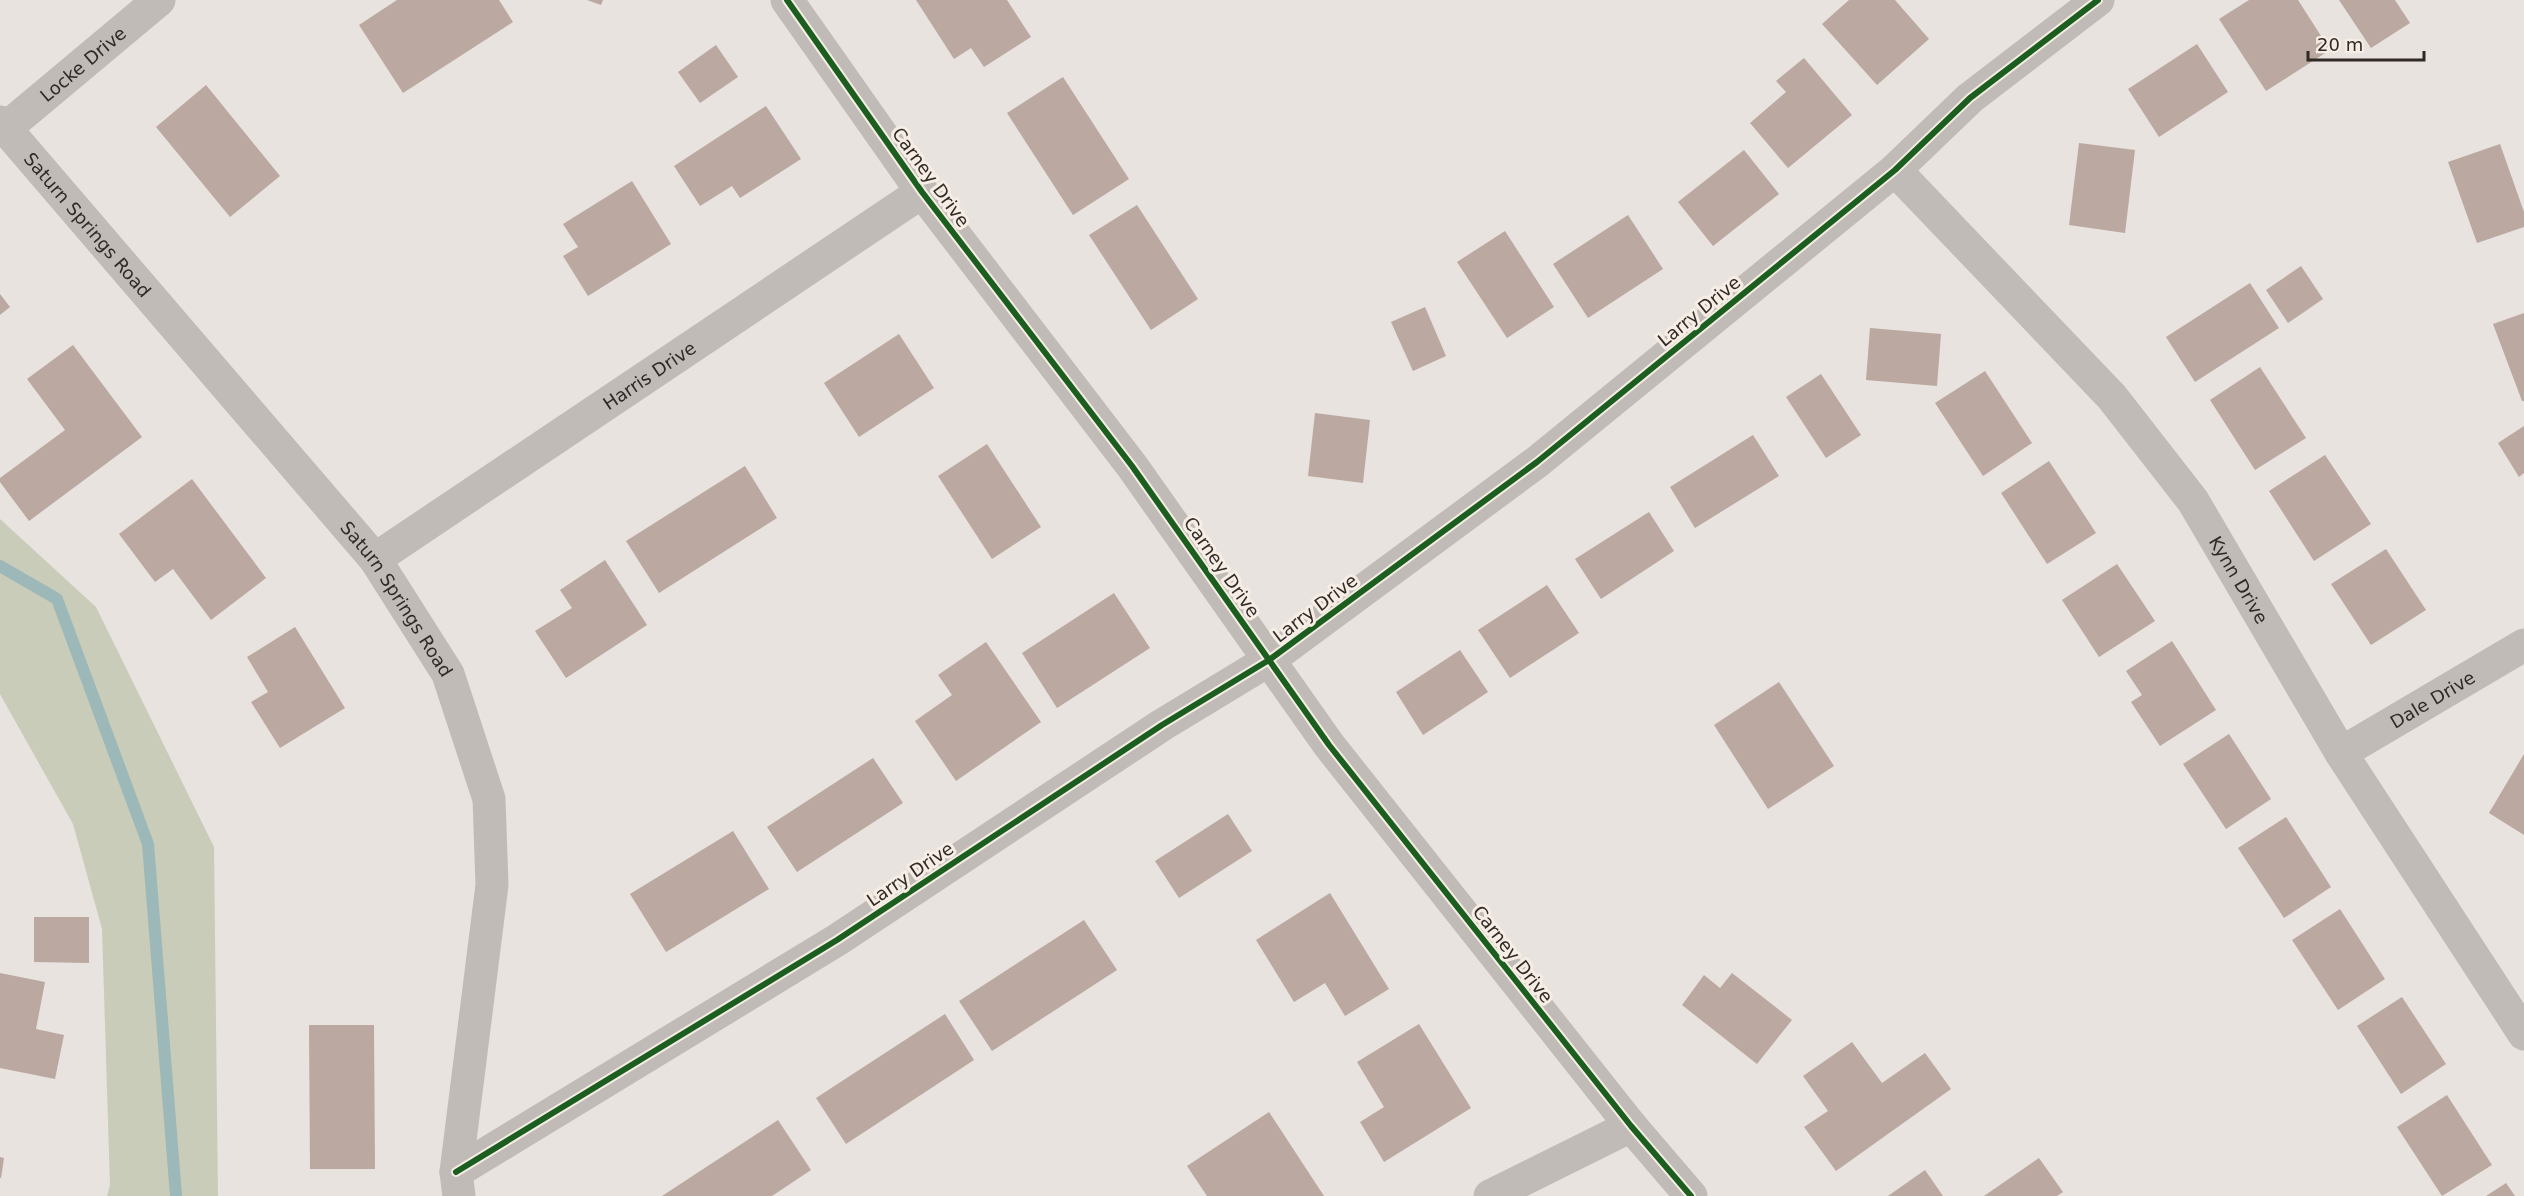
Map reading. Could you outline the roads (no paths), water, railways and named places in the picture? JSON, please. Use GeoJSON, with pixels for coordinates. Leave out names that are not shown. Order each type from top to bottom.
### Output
{"type":"FeatureCollection","features":[{"type":"Feature","properties":{"kind":"street","name":"Locke Drive"},"geometry":{"type":"LineString","coordinates":[[3,125],[159,0]]}},
{"type":"Feature","properties":{"kind":"street","name":"Carney Drive"},"geometry":{"type":"LineString","coordinates":[[787,0],[922,192],[1132,466],[1329,745],[1631,1126],[1691,1196]]}},
{"type":"Feature","properties":{"kind":"street","name":"Larry Drive"},"geometry":{"type":"LineString","coordinates":[[458,1184],[837,940],[1162,725],[1269,660],[1537,462],[1895,170],[1970,98],[2098,0]]}},
{"type":"Feature","properties":{"kind":"street","name":"Saturn Springs Road"},"geometry":{"type":"LineString","coordinates":[[3,125],[375,559],[448,674],[489,799],[492,885],[458,1184]]}},
{"type":"Feature","properties":{"kind":"street","name":"Kynn Drive"},"geometry":{"type":"LineString","coordinates":[[1895,170],[2112,397],[2193,501],[2341,753],[2524,1034]]}},
{"type":"Feature","properties":{"kind":"street","name":"Harris Drive"},"geometry":{"type":"LineString","coordinates":[[375,559],[922,192]]}},
{"type":"Feature","properties":{"kind":"street","name":"Dale Drive"},"geometry":{"type":"LineString","coordinates":[[2341,753],[2524,645]]}},
{"type":"Feature","properties":{"kind":"street"},"geometry":{"type":"LineString","coordinates":[[1490,1196],[1631,1126]]}},
{"type":"Feature","properties":{"kind":"waterway"},"geometry":{"type":"LineString","coordinates":[[0,566],[57,599],[148,844],[176,1196]]}}]}
